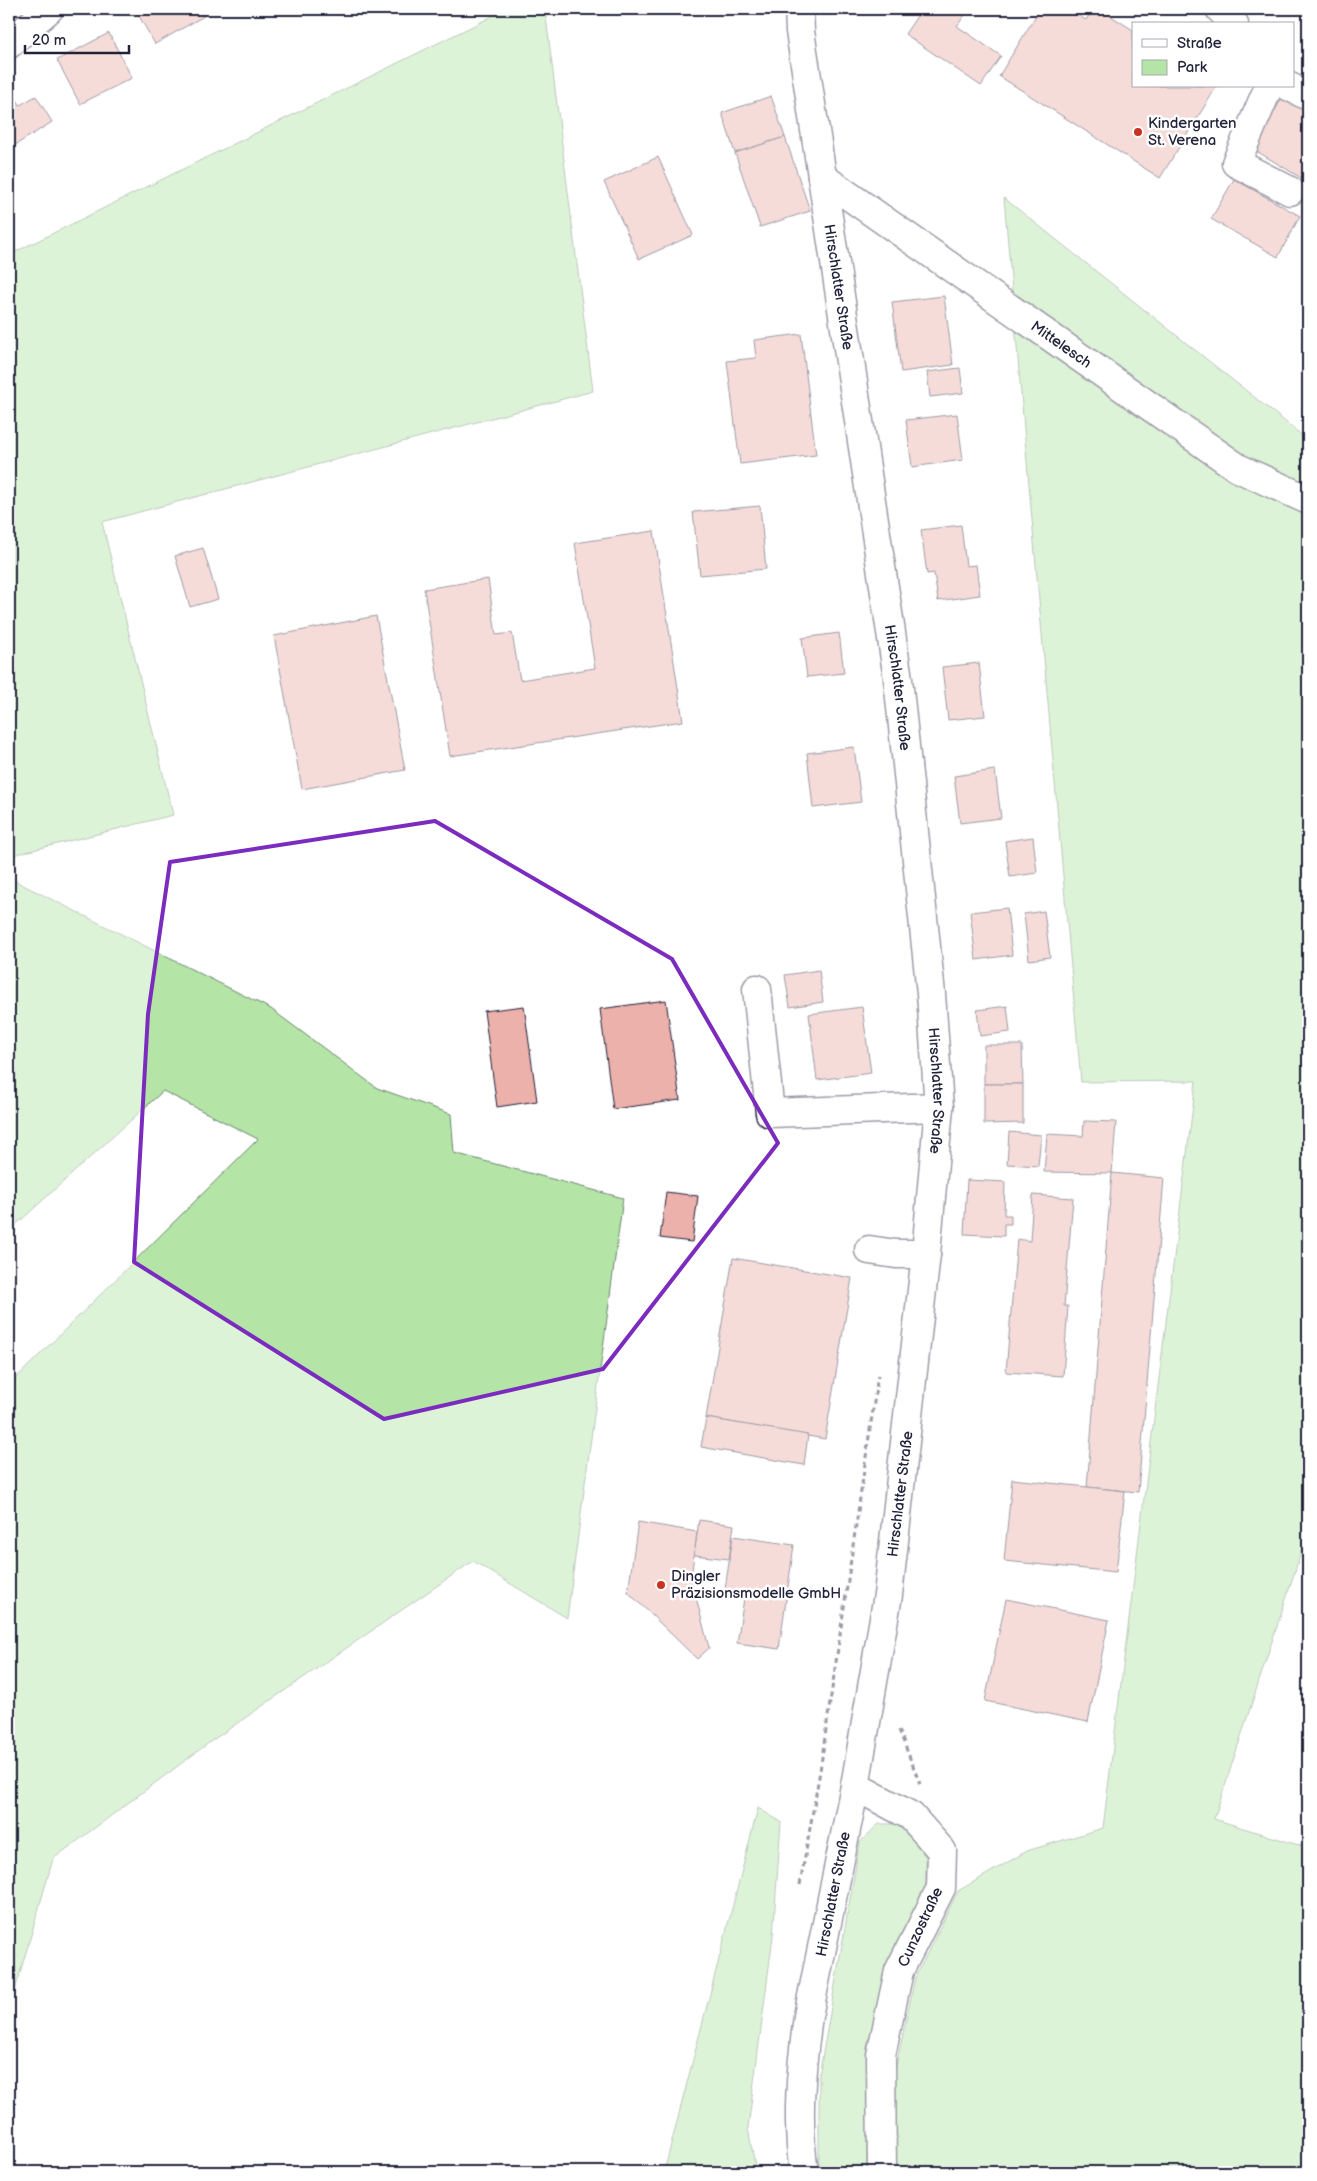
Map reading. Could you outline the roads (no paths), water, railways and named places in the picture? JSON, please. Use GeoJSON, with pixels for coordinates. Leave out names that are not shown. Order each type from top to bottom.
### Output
{"type":"FeatureCollection","features":[{"type":"Feature","properties":{"kind":"street"},"geometry":{"type":"LineString","coordinates":[[9,44],[49,9]]}},
{"type":"Feature","properties":{"kind":"street","name":"Hirschlatter Straße"},"geometry":{"type":"LineString","coordinates":[[799,9],[800,31],[898,679],[931,994],[939,1107],[926,1254],[888,1595],[855,1786],[808,2016],[804,2047],[800,2108],[804,2172]]}},
{"type":"Feature","properties":{"kind":"street"},"geometry":{"type":"LineString","coordinates":[[1220,9],[1232,22]]}},
{"type":"Feature","properties":{"kind":"street"},"geometry":{"type":"LineString","coordinates":[[1268,88],[1236,163],[1290,192]]}},
{"type":"Feature","properties":{"kind":"street"},"geometry":{"type":"LineString","coordinates":[[1292,88],[1308,96]]}},
{"type":"Feature","properties":{"kind":"street","name":"Mittelesch"},"geometry":{"type":"LineString","coordinates":[[822,177],[1238,468],[1308,500]]}},
{"type":"Feature","properties":{"kind":"street"},"geometry":{"type":"LineString","coordinates":[[757,989],[770,1113],[939,1107]]}},
{"type":"Feature","properties":{"kind":"street"},"geometry":{"type":"LineString","coordinates":[[869,1250],[896,1254],[926,1254]]}},
{"type":"Feature","properties":{"kind":"street","name":"Cunzostraße"},"geometry":{"type":"LineString","coordinates":[[855,1786],[912,1816],[942,1851],[940,1888],[899,1971],[880,2055],[882,2172]]}},
{"type":"Feature","properties":{"kind":"place","name":"Kindergarten St. Verena"},"geometry":{"type":"Point","coordinates":[1138,132]}},
{"type":"Feature","properties":{"kind":"place","name":"Dingler Präzisionsmodelle GmbH"},"geometry":{"type":"Point","coordinates":[661,1585]}}]}
